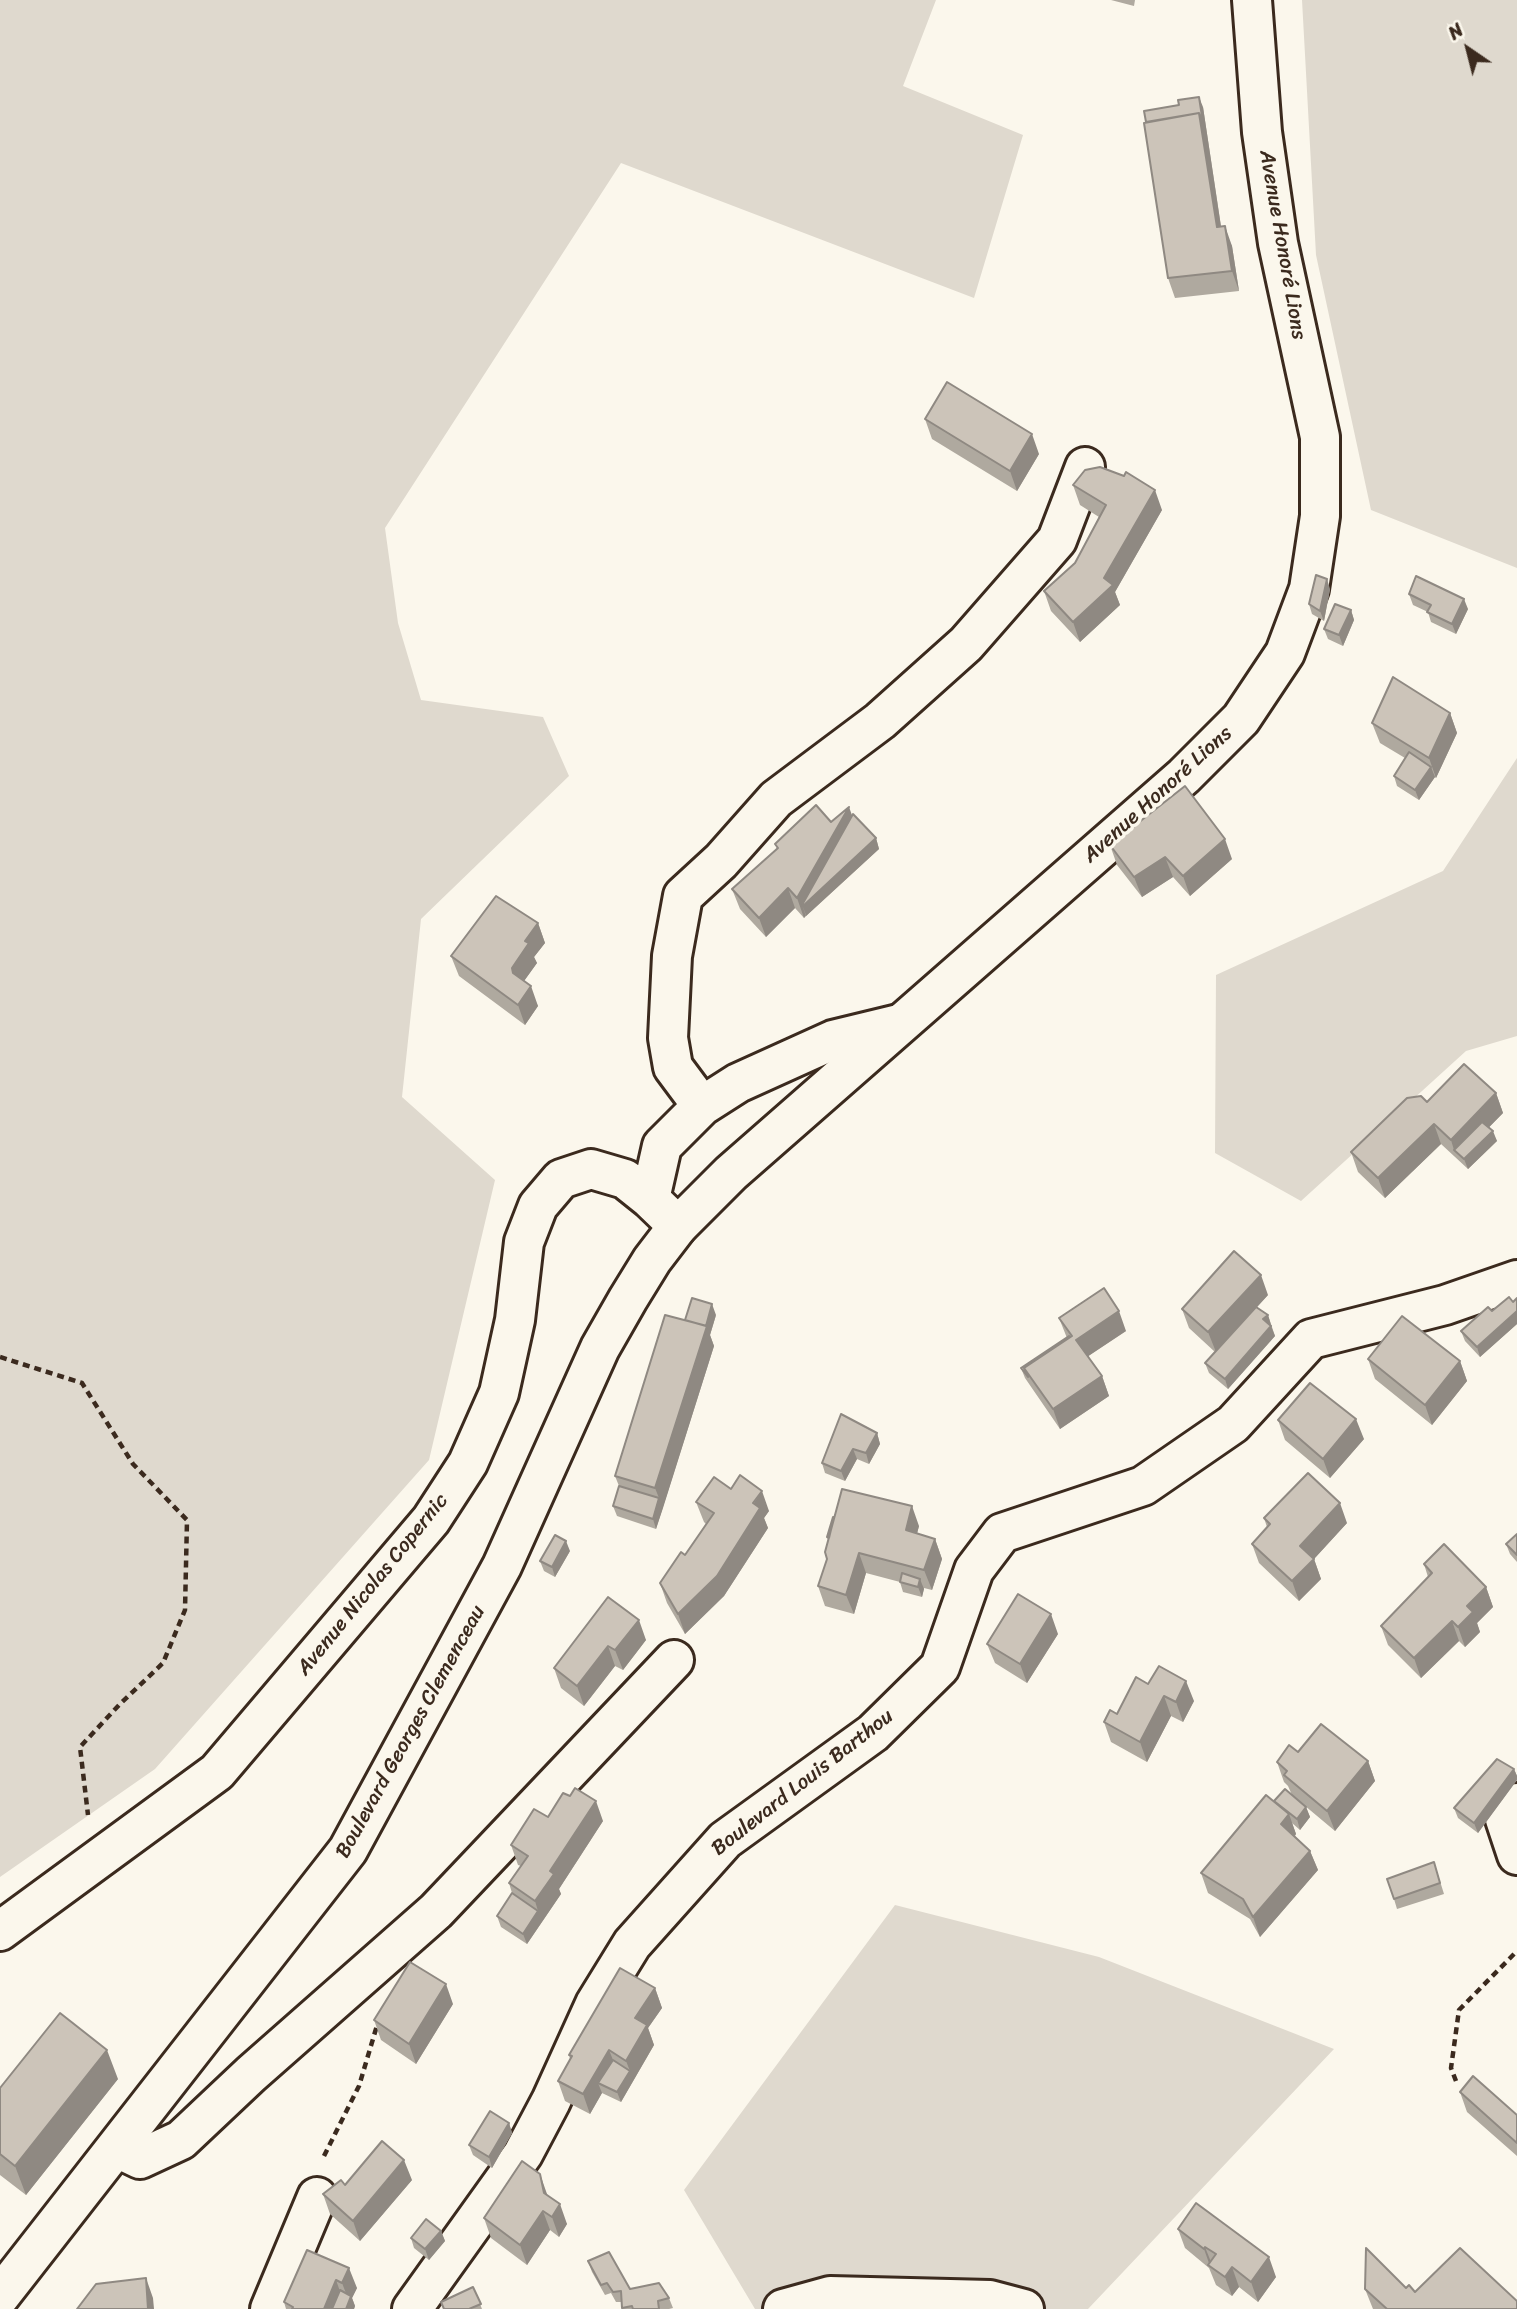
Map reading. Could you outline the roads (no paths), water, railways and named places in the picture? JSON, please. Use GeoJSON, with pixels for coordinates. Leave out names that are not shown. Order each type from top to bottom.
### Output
{"type":"FeatureCollection","features":[{"type":"Feature","properties":{"kind":"street","name":"Avenue Honoré Lions"},"geometry":{"type":"LineString","coordinates":[[678,1226],[731,1173],[1184,776],[1241,719],[1285,653],[1309,589],[1320,516],[1320,438],[1278,243],[1262,132],[1252,0]]}},
{"type":"Feature","properties":{"kind":"street"},"geometry":{"type":"LineString","coordinates":[[702,1106],[673,1067],[668,1038],[672,956],[683,897],[721,861],[776,799],[880,721],[966,644],[1057,540],[1085,467]]}},
{"type":"Feature","properties":{"kind":"street"},"geometry":{"type":"LineString","coordinates":[[650,1199],[662,1146],[702,1106],[738,1083],[833,1040],[899,1024]]}},
{"type":"Feature","properties":{"kind":"street","name":"Avenue Nicolas Copernic"},"geometry":{"type":"LineString","coordinates":[[0,1931],[217,1772],[431,1520],[468,1462],[499,1393],[516,1320],[524,1242],[538,1206],[561,1179],[591,1168],[625,1179],[678,1226]]}},
{"type":"Feature","properties":{"kind":"street","name":"Boulevard Georges Clemenceau"},"geometry":{"type":"LineString","coordinates":[[0,2296],[348,1850],[502,1566],[600,1348],[652,1260],[678,1226]]}},
{"type":"Feature","properties":{"kind":"street","name":"Boulevard Louis Barthou"},"geometry":{"type":"LineString","coordinates":[[412,2309],[523,2154],[596,2004],[632,1944],[725,1840],[873,1733],[940,1667],[974,1570],[1002,1533],[1143,1486],[1233,1424],[1311,1339],[1445,1305],[1517,1280]]}},
{"type":"Feature","properties":{"kind":"street"},"geometry":{"type":"LineString","coordinates":[[117,2148],[140,2159],[181,2140],[251,2074],[436,1911],[674,1660]]}},
{"type":"Feature","properties":{"kind":"street"},"geometry":{"type":"LineString","coordinates":[[1517,1803],[1505,1819],[1517,1855]]}},
{"type":"Feature","properties":{"kind":"street"},"geometry":{"type":"LineString","coordinates":[[270,2309],[317,2197]]}},
{"type":"Feature","properties":{"kind":"street"},"geometry":{"type":"LineString","coordinates":[[783,2309],[830,2296],[990,2300],[1024,2309]]}}]}
